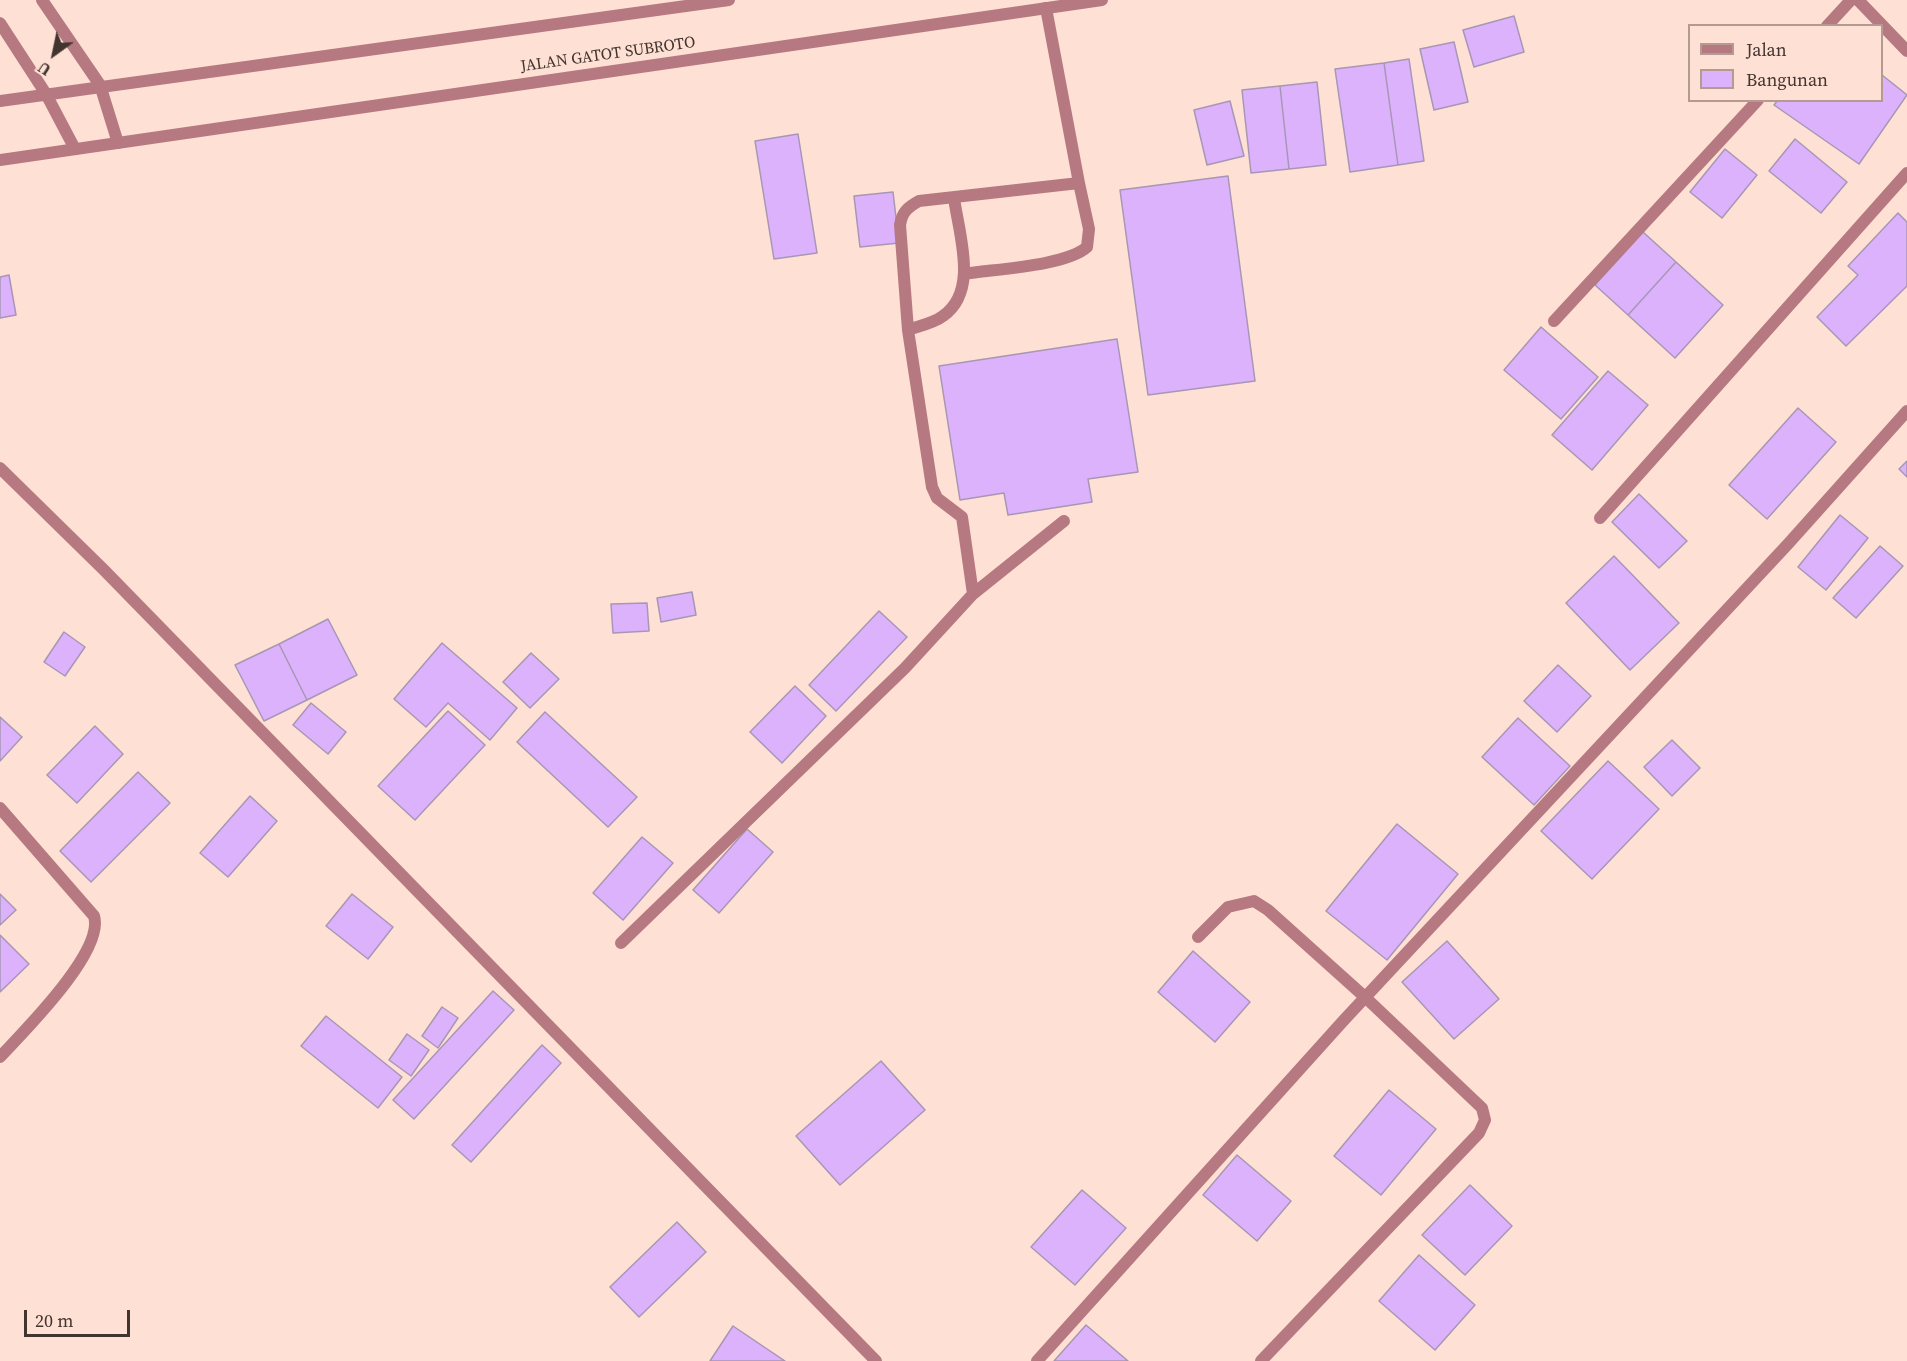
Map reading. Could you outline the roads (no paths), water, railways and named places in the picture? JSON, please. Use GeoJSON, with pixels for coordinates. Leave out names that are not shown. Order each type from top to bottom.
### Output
{"type":"FeatureCollection","features":[{"type":"Feature","properties":{"kind":"street"},"geometry":{"type":"LineString","coordinates":[[42,0],[100,85],[118,143]]}},
{"type":"Feature","properties":{"kind":"street"},"geometry":{"type":"LineString","coordinates":[[0,101],[100,85],[729,0]]}},
{"type":"Feature","properties":{"kind":"street","name":"JALAN GATOT SUBROTO"},"geometry":{"type":"LineString","coordinates":[[0,160],[1102,0]]}},
{"type":"Feature","properties":{"kind":"street"},"geometry":{"type":"LineString","coordinates":[[1829,24],[1851,0]]}},
{"type":"Feature","properties":{"kind":"street"},"geometry":{"type":"LineString","coordinates":[[1858,0],[1881,24]]}},
{"type":"Feature","properties":{"kind":"street"},"geometry":{"type":"LineString","coordinates":[[964,274],[1064,259],[1080,253],[1087,247],[1089,229],[1046,8]]}},
{"type":"Feature","properties":{"kind":"street"},"geometry":{"type":"LineString","coordinates":[[0,23],[46,94],[75,149]]}},
{"type":"Feature","properties":{"kind":"street"},"geometry":{"type":"LineString","coordinates":[[1883,26],[1907,51]]}},
{"type":"Feature","properties":{"kind":"street"},"geometry":{"type":"LineString","coordinates":[[1554,321],[1756,102]]}},
{"type":"Feature","properties":{"kind":"street"},"geometry":{"type":"LineString","coordinates":[[1600,518],[1907,173]]}},
{"type":"Feature","properties":{"kind":"street"},"geometry":{"type":"LineString","coordinates":[[973,594],[962,517],[935,495],[932,487],[908,330],[901,216],[908,207],[919,201],[1053,184],[1079,183]]}},
{"type":"Feature","properties":{"kind":"street"},"geometry":{"type":"LineString","coordinates":[[908,330],[943,317],[963,294],[964,274],[954,198]]}},
{"type":"Feature","properties":{"kind":"street"},"geometry":{"type":"LineString","coordinates":[[1037,1361],[1366,998],[1788,544],[1907,411]]}},
{"type":"Feature","properties":{"kind":"street"},"geometry":{"type":"LineString","coordinates":[[0,468],[104,570],[876,1361]]}},
{"type":"Feature","properties":{"kind":"street"},"geometry":{"type":"LineString","coordinates":[[621,943],[905,668],[973,594],[1064,522]]}},
{"type":"Feature","properties":{"kind":"street"},"geometry":{"type":"LineString","coordinates":[[0,808],[94,916],[97,925],[77,968],[0,1058]]}},
{"type":"Feature","properties":{"kind":"street"},"geometry":{"type":"LineString","coordinates":[[1198,937],[1228,907],[1254,901],[1268,910],[1366,998],[1482,1108],[1485,1120],[1479,1133],[1261,1361]]}}]}
